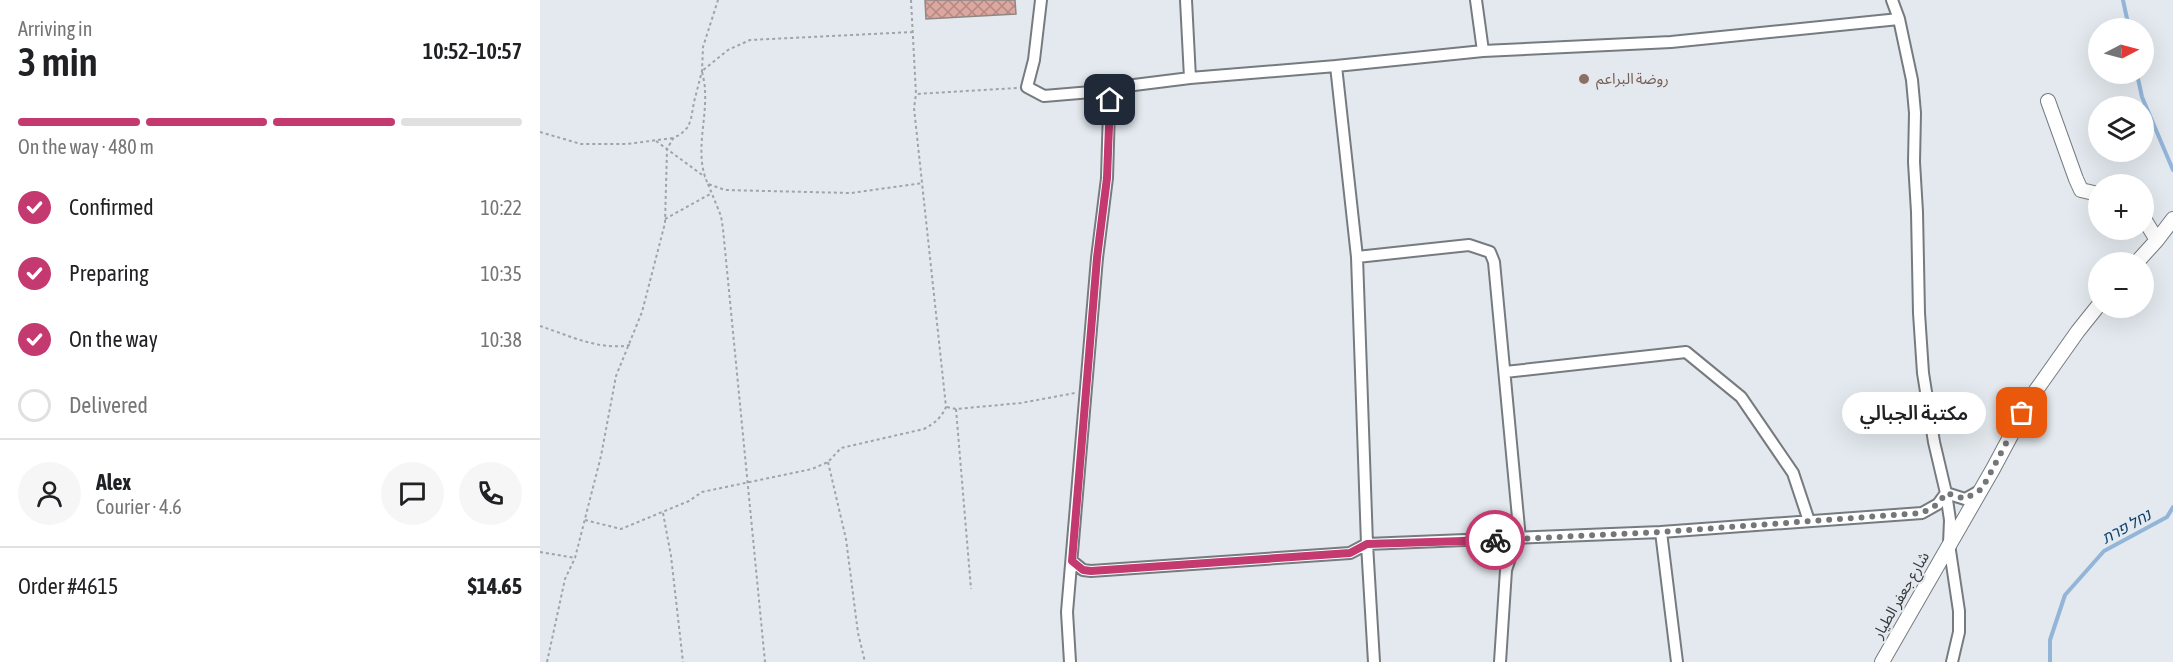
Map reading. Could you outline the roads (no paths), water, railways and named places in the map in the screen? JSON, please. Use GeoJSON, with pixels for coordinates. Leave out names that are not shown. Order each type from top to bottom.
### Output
{"type":"FeatureCollection","features":[{"type":"Feature","properties":{"kind":"street"},"geometry":{"type":"LineString","coordinates":[[1041,0],[1034,60],[1027,87],[1044,96],[1115,90]]}},
{"type":"Feature","properties":{"kind":"street"},"geometry":{"type":"LineString","coordinates":[[1186,0],[1190,78]]}},
{"type":"Feature","properties":{"kind":"street"},"geometry":{"type":"LineString","coordinates":[[1476,0],[1483,51]]}},
{"type":"Feature","properties":{"kind":"street"},"geometry":{"type":"LineString","coordinates":[[1892,0],[1899,19],[1912,80],[1915,113],[1914,162],[1923,373],[1934,442],[1946,493],[1950,520],[1949,544],[1959,611],[1959,632],[1952,662]]}},
{"type":"Feature","properties":{"kind":"street"},"geometry":{"type":"LineString","coordinates":[[1070,662],[1067,612],[1097,258],[1107,178],[1108,109],[1110,100],[1118,87],[1190,78],[1483,51],[1671,42],[1899,19]]}},
{"type":"Feature","properties":{"kind":"street"},"geometry":{"type":"LineString","coordinates":[[1336,66],[1358,257],[1367,544],[1374,662]]}},
{"type":"Feature","properties":{"kind":"street"},"geometry":{"type":"LineString","coordinates":[[2048,101],[2076,180],[2081,190],[2088,192]]}},
{"type":"Feature","properties":{"kind":"street"},"geometry":{"type":"LineString","coordinates":[[2146,252],[2173,219]]}},
{"type":"Feature","properties":{"kind":"street"},"geometry":{"type":"LineString","coordinates":[[2154,235],[2157,240]]}},
{"type":"Feature","properties":{"kind":"street"},"geometry":{"type":"LineString","coordinates":[[1358,257],[1469,245],[1490,252],[1494,262],[1520,539],[1513,549],[1506,570],[1500,662]]}},
{"type":"Feature","properties":{"kind":"street","name":"شارع جعفر الطيار"},"geometry":{"type":"LineString","coordinates":[[1882,662],[1982,489],[2032,396],[2088,318]]}},
{"type":"Feature","properties":{"kind":"street"},"geometry":{"type":"LineString","coordinates":[[1505,372],[1686,352],[1741,397],[1793,473],[1809,521]]}},
{"type":"Feature","properties":{"kind":"street"},"geometry":{"type":"LineString","coordinates":[[1946,493],[1965,499],[1982,489]]}},
{"type":"Feature","properties":{"kind":"street"},"geometry":{"type":"LineString","coordinates":[[1072,561],[1083,570],[1091,571],[1350,553],[1367,544],[1661,532],[1922,513],[1938,504],[1946,493]]}},
{"type":"Feature","properties":{"kind":"street"},"geometry":{"type":"LineString","coordinates":[[1661,532],[1677,662]]}},
{"type":"Feature","properties":{"kind":"street"},"geometry":{"type":"LineString","coordinates":[[1070,589],[1077,580],[1091,571]]}},
{"type":"Feature","properties":{"kind":"waterway","name":"נחל פרת"},"geometry":{"type":"LineString","coordinates":[[2123,0],[2127,18]]}},
{"type":"Feature","properties":{"kind":"waterway","name":"נחל פרת"},"geometry":{"type":"LineString","coordinates":[[2139,84],[2142,97],[2173,170]]}},
{"type":"Feature","properties":{"kind":"waterway","name":"נחל פרת"},"geometry":{"type":"LineString","coordinates":[[2050,662],[2050,640],[2065,595],[2104,551],[2167,517],[2173,507]]}},
{"type":"Feature","properties":{"kind":"place","name":"روضة البراعم"},"geometry":{"type":"Point","coordinates":[1584,79]}},
{"type":"Feature","properties":{"kind":"place","name":"مكتبة الجبالي"},"geometry":{"type":"Point","coordinates":[2022,413]}}]}
